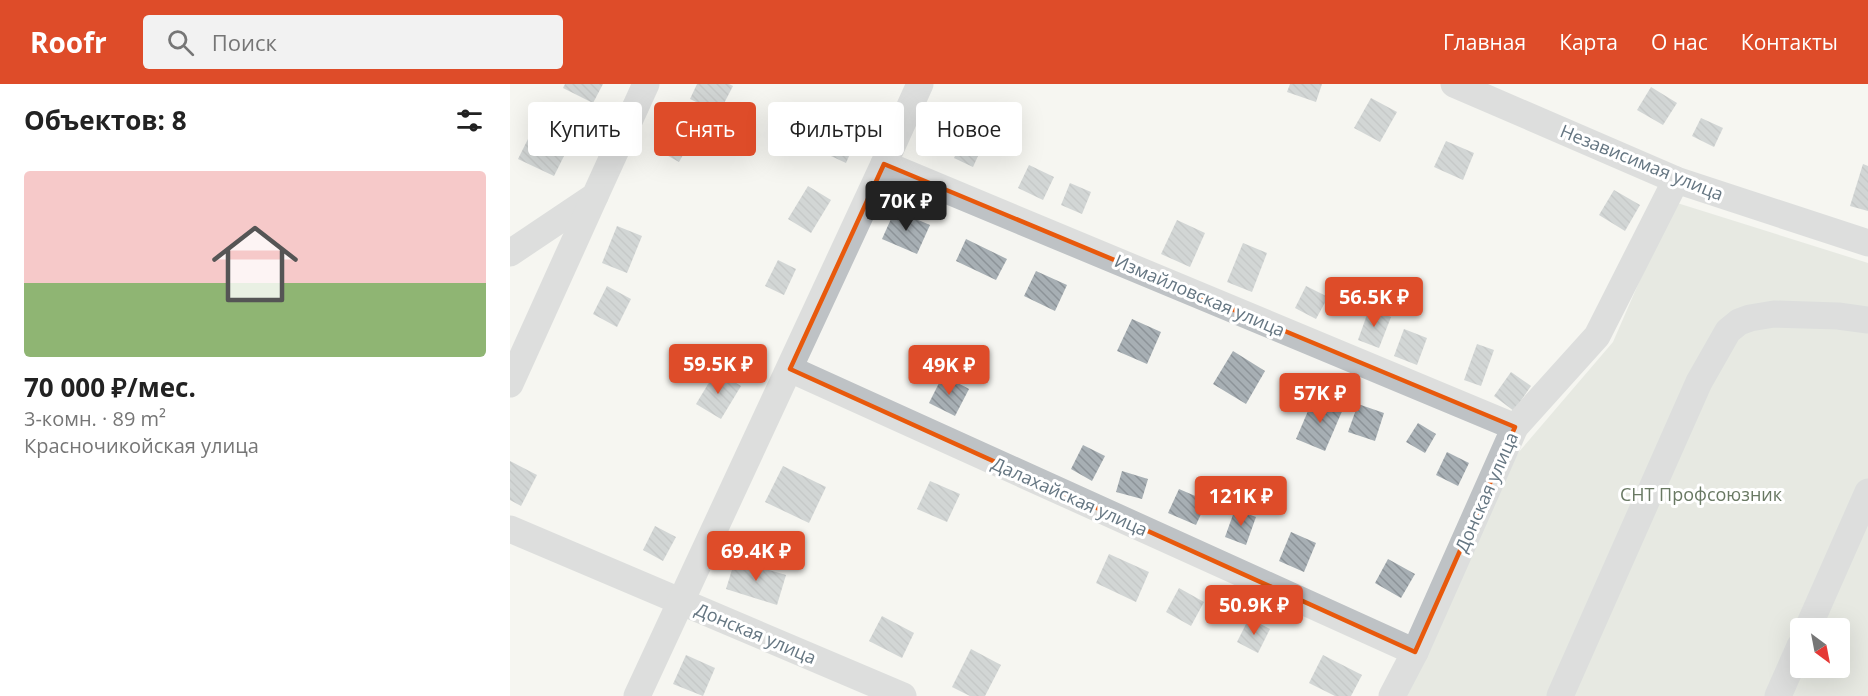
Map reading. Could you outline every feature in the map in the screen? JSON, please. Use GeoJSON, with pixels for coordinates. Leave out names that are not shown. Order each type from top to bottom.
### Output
{"type":"FeatureCollection","features":[{"type":"Feature","properties":{"kind":"street"},"geometry":{"type":"LineString","coordinates":[[510,384],[646,84]]}},
{"type":"Feature","properties":{"kind":"street"},"geometry":{"type":"LineString","coordinates":[[638,696],[920,84]]}},
{"type":"Feature","properties":{"kind":"street","name":"Независимая улица"},"geometry":{"type":"LineString","coordinates":[[1454,84],[1676,180],[1868,243]]}},
{"type":"Feature","properties":{"kind":"street","name":"Измайловская улица"},"geometry":{"type":"LineString","coordinates":[[884,164],[1515,427]]}},
{"type":"Feature","properties":{"kind":"street","name":"Донская улица"},"geometry":{"type":"LineString","coordinates":[[1392,696],[1415,652],[1515,427],[1597,336],[1676,180]]}},
{"type":"Feature","properties":{"kind":"street"},"geometry":{"type":"LineString","coordinates":[[510,253],[594,196]]}},
{"type":"Feature","properties":{"kind":"street"},"geometry":{"type":"LineString","coordinates":[[1560,696],[1699,382],[1728,331],[1739,322],[1774,314],[1838,316],[1868,320]]}},
{"type":"Feature","properties":{"kind":"street","name":"Далахайская улица"},"geometry":{"type":"LineString","coordinates":[[790,369],[1415,652]]}},
{"type":"Feature","properties":{"kind":"street"},"geometry":{"type":"LineString","coordinates":[[1812,618],[1868,492]]}},
{"type":"Feature","properties":{"kind":"street","name":"Донская улица"},"geometry":{"type":"LineString","coordinates":[[510,529],[903,696]]}},
{"type":"Feature","properties":{"kind":"street"},"geometry":{"type":"LineString","coordinates":[[1778,696],[1790,669]]}},
{"type":"Feature","properties":{"kind":"highlighted area"},"geometry":{"type":"Polygon","coordinates":[[[884,164],[1515,427],[1415,652],[790,369],[884,164]]]}},
{"type":"Feature","properties":{"kind":"green space","name":"СНТ Профсоюзник"},"geometry":{"type":"Polygon","coordinates":[[[1674,202],[1868,263],[1868,696],[1405,696],[1518,453],[1613,342],[1674,202]]]}},
{"type":"Feature","properties":{"kind":"building"},"geometry":{"type":"Polygon","coordinates":[[[565,84],[603,84],[594,102],[563,88],[565,84]]]}},
{"type":"Feature","properties":{"kind":"building"},"geometry":{"type":"Polygon","coordinates":[[[697,84],[733,86],[725,102],[696,102],[690,99],[697,84]]]}},
{"type":"Feature","properties":{"kind":"building"},"geometry":{"type":"Polygon","coordinates":[[[1290,84],[1322,84],[1316,102],[1287,92],[1290,84]]]}},
{"type":"Feature","properties":{"kind":"building"},"geometry":{"type":"Polygon","coordinates":[[[1651,87],[1677,103],[1663,125],[1637,110],[1651,87]]]}},
{"type":"Feature","properties":{"kind":"building"},"geometry":{"type":"Polygon","coordinates":[[[1371,98],[1397,112],[1380,142],[1354,128],[1371,98]]]}},
{"type":"Feature","properties":{"kind":"building"},"geometry":{"type":"Polygon","coordinates":[[[1701,118],[1723,128],[1714,147],[1692,136],[1701,118]]]}},
{"type":"Feature","properties":{"kind":"building"},"geometry":{"type":"Polygon","coordinates":[[[528,139],[528,156],[564,156],[554,176],[518,159],[528,139]]]}},
{"type":"Feature","properties":{"kind":"building"},"geometry":{"type":"Polygon","coordinates":[[[1446,141],[1474,153],[1463,180],[1434,167],[1446,141]]]}},
{"type":"Feature","properties":{"kind":"building"},"geometry":{"type":"Polygon","coordinates":[[[668,156],[682,156],[679,162],[668,156]]]}},
{"type":"Feature","properties":{"kind":"building"},"geometry":{"type":"Polygon","coordinates":[[[831,156],[849,156],[846,163],[831,156]]]}},
{"type":"Feature","properties":{"kind":"building"},"geometry":{"type":"Polygon","coordinates":[[[955,156],[978,156],[973,167],[954,158],[955,156]]]}},
{"type":"Feature","properties":{"kind":"building"},"geometry":{"type":"Polygon","coordinates":[[[1863,164],[1868,166],[1868,211],[1850,206],[1863,164]]]}},
{"type":"Feature","properties":{"kind":"building"},"geometry":{"type":"Polygon","coordinates":[[[1029,165],[1054,177],[1043,200],[1018,188],[1029,165]]]}},
{"type":"Feature","properties":{"kind":"building"},"geometry":{"type":"Polygon","coordinates":[[[1070,183],[1091,192],[1082,214],[1061,205],[1070,183]]]}},
{"type":"Feature","properties":{"kind":"building"},"geometry":{"type":"Polygon","coordinates":[[[808,186],[831,200],[811,233],[788,219],[808,186]]]}},
{"type":"Feature","properties":{"kind":"building"},"geometry":{"type":"Polygon","coordinates":[[[1614,190],[1640,205],[1625,231],[1599,215],[1614,190]]]}},
{"type":"Feature","properties":{"kind":"building"},"geometry":{"type":"Polygon","coordinates":[[[895,210],[930,225],[917,254],[882,239],[895,210]]]}},
{"type":"Feature","properties":{"kind":"building"},"geometry":{"type":"Polygon","coordinates":[[[1177,220],[1205,233],[1190,267],[1161,254],[1177,220]]]}},
{"type":"Feature","properties":{"kind":"building"},"geometry":{"type":"Polygon","coordinates":[[[617,226],[642,236],[627,273],[602,263],[617,226]]]}},
{"type":"Feature","properties":{"kind":"building"},"geometry":{"type":"Polygon","coordinates":[[[966,239],[1007,259],[996,280],[956,261],[966,239]]]}},
{"type":"Feature","properties":{"kind":"building"},"geometry":{"type":"Polygon","coordinates":[[[1243,243],[1267,253],[1252,292],[1227,282],[1243,243]]]}},
{"type":"Feature","properties":{"kind":"building"},"geometry":{"type":"Polygon","coordinates":[[[778,260],[796,269],[784,295],[765,286],[778,260]]]}},
{"type":"Feature","properties":{"kind":"building"},"geometry":{"type":"Polygon","coordinates":[[[1036,271],[1067,285],[1055,311],[1024,296],[1036,271]]]}},
{"type":"Feature","properties":{"kind":"building"},"geometry":{"type":"Polygon","coordinates":[[[607,286],[631,299],[617,327],[593,314],[607,286]]]}},
{"type":"Feature","properties":{"kind":"building"},"geometry":{"type":"Polygon","coordinates":[[[1306,286],[1328,297],[1316,319],[1295,308],[1306,286]]]}},
{"type":"Feature","properties":{"kind":"building"},"geometry":{"type":"Polygon","coordinates":[[[1369,309],[1391,317],[1379,348],[1358,340],[1369,309]]]}},
{"type":"Feature","properties":{"kind":"building"},"geometry":{"type":"Polygon","coordinates":[[[1132,319],[1161,332],[1147,364],[1117,351],[1132,319]]]}},
{"type":"Feature","properties":{"kind":"building"},"geometry":{"type":"Polygon","coordinates":[[[1404,329],[1427,338],[1417,365],[1394,356],[1404,329]]]}},
{"type":"Feature","properties":{"kind":"building"},"geometry":{"type":"Polygon","coordinates":[[[1477,344],[1494,350],[1481,386],[1464,380],[1477,344]]]}},
{"type":"Feature","properties":{"kind":"building"},"geometry":{"type":"Polygon","coordinates":[[[1233,351],[1265,371],[1246,404],[1213,384],[1233,351]]]}},
{"type":"Feature","properties":{"kind":"building"},"geometry":{"type":"Polygon","coordinates":[[[716,371],[741,386],[721,419],[696,404],[716,371]]]}},
{"type":"Feature","properties":{"kind":"building"},"geometry":{"type":"Polygon","coordinates":[[[1511,372],[1531,386],[1514,411],[1494,396],[1511,372]]]}},
{"type":"Feature","properties":{"kind":"building"},"geometry":{"type":"Polygon","coordinates":[[[943,375],[969,389],[955,416],[929,403],[943,375]]]}},
{"type":"Feature","properties":{"kind":"building"},"geometry":{"type":"Polygon","coordinates":[[[1314,397],[1343,409],[1325,451],[1296,439],[1314,397]]]}},
{"type":"Feature","properties":{"kind":"building"},"geometry":{"type":"Polygon","coordinates":[[[1358,404],[1384,413],[1375,441],[1348,432],[1358,404]]]}},
{"type":"Feature","properties":{"kind":"building"},"geometry":{"type":"Polygon","coordinates":[[[1418,423],[1436,434],[1425,453],[1406,442],[1418,423]]]}},
{"type":"Feature","properties":{"kind":"building"},"geometry":{"type":"Polygon","coordinates":[[[1083,445],[1105,456],[1092,481],[1071,469],[1083,445]]]}},
{"type":"Feature","properties":{"kind":"building"},"geometry":{"type":"Polygon","coordinates":[[[1447,452],[1469,463],[1458,486],[1436,475],[1447,452]]]}},
{"type":"Feature","properties":{"kind":"building"},"geometry":{"type":"Polygon","coordinates":[[[510,461],[537,475],[521,506],[510,500],[510,461]]]}},
{"type":"Feature","properties":{"kind":"building"},"geometry":{"type":"Polygon","coordinates":[[[783,466],[826,487],[809,523],[765,502],[783,466]]]}},
{"type":"Feature","properties":{"kind":"building"},"geometry":{"type":"Polygon","coordinates":[[[1122,471],[1148,479],[1142,499],[1116,492],[1122,471]]]}},
{"type":"Feature","properties":{"kind":"building"},"geometry":{"type":"Polygon","coordinates":[[[930,481],[960,494],[947,522],[917,509],[930,481]]]}},
{"type":"Feature","properties":{"kind":"building"},"geometry":{"type":"Polygon","coordinates":[[[1179,489],[1207,501],[1196,525],[1168,513],[1179,489]]]}},
{"type":"Feature","properties":{"kind":"building"},"geometry":{"type":"Polygon","coordinates":[[[1235,509],[1256,517],[1246,545],[1225,537],[1235,509]]]}},
{"type":"Feature","properties":{"kind":"building"},"geometry":{"type":"Polygon","coordinates":[[[655,526],[676,537],[663,561],[643,550],[655,526]]]}},
{"type":"Feature","properties":{"kind":"building"},"geometry":{"type":"Polygon","coordinates":[[[1291,532],[1316,543],[1304,572],[1279,561],[1291,532]]]}},
{"type":"Feature","properties":{"kind":"building"},"geometry":{"type":"Polygon","coordinates":[[[1109,554],[1149,572],[1136,602],[1096,583],[1109,554]]]}},
{"type":"Feature","properties":{"kind":"building"},"geometry":{"type":"Polygon","coordinates":[[[1388,559],[1415,574],[1401,598],[1375,583],[1388,559]]]}},
{"type":"Feature","properties":{"kind":"building"},"geometry":{"type":"Polygon","coordinates":[[[735,560],[786,575],[777,605],[726,589],[735,560]]]}},
{"type":"Feature","properties":{"kind":"building"},"geometry":{"type":"Polygon","coordinates":[[[1179,588],[1204,602],[1191,626],[1166,612],[1179,588]]]}},
{"type":"Feature","properties":{"kind":"building"},"geometry":{"type":"Polygon","coordinates":[[[882,616],[914,633],[902,658],[869,641],[882,616]]]}},
{"type":"Feature","properties":{"kind":"building"},"geometry":{"type":"Polygon","coordinates":[[[1249,618],[1270,629],[1258,653],[1237,642],[1249,618]]]}},
{"type":"Feature","properties":{"kind":"building"},"geometry":{"type":"Polygon","coordinates":[[[971,649],[1001,665],[985,696],[970,696],[952,687],[971,649]]]}},
{"type":"Feature","properties":{"kind":"building"},"geometry":{"type":"Polygon","coordinates":[[[686,655],[715,668],[703,696],[673,684],[686,655]]]}},
{"type":"Feature","properties":{"kind":"building"},"geometry":{"type":"Polygon","coordinates":[[[1323,655],[1362,675],[1351,696],[1335,696],[1309,683],[1323,655]]]}}]}
